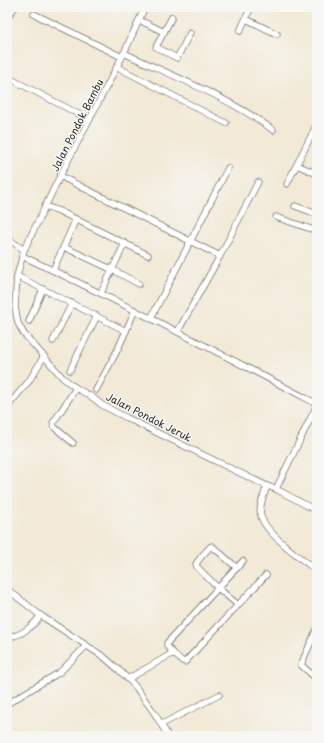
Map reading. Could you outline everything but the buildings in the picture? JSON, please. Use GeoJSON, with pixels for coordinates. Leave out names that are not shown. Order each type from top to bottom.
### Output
{"type":"FeatureCollection","features":[{"type":"Feature","properties":{"kind":"street"},"geometry":{"type":"LineString","coordinates":[[7,17],[15,7]]}},
{"type":"Feature","properties":{"kind":"street","name":"Jalan Pondok Bambu"},"geometry":{"type":"LineString","coordinates":[[23,253],[60,176],[123,55],[145,7]]}},
{"type":"Feature","properties":{"kind":"street"},"geometry":{"type":"LineString","coordinates":[[240,32],[251,7]]}},
{"type":"Feature","properties":{"kind":"street"},"geometry":{"type":"LineString","coordinates":[[34,14],[223,100],[256,117],[273,130]]}},
{"type":"Feature","properties":{"kind":"street"},"geometry":{"type":"LineString","coordinates":[[172,16],[156,47],[177,58],[190,33]]}},
{"type":"Feature","properties":{"kind":"street"},"geometry":{"type":"LineString","coordinates":[[246,19],[277,34]]}},
{"type":"Feature","properties":{"kind":"street"},"geometry":{"type":"LineString","coordinates":[[139,20],[164,32]]}},
{"type":"Feature","properties":{"kind":"street"},"geometry":{"type":"LineString","coordinates":[[116,67],[226,123]]}},
{"type":"Feature","properties":{"kind":"street"},"geometry":{"type":"LineString","coordinates":[[7,77],[90,120]]}},
{"type":"Feature","properties":{"kind":"street"},"geometry":{"type":"LineString","coordinates":[[288,184],[317,124]]}},
{"type":"Feature","properties":{"kind":"street"},"geometry":{"type":"LineString","coordinates":[[310,139],[317,142]]}},
{"type":"Feature","properties":{"kind":"street"},"geometry":{"type":"LineString","coordinates":[[297,165],[317,174]]}},
{"type":"Feature","properties":{"kind":"street"},"geometry":{"type":"LineString","coordinates":[[152,318],[228,168]]}},
{"type":"Feature","properties":{"kind":"street"},"geometry":{"type":"LineString","coordinates":[[60,176],[220,256]]}},
{"type":"Feature","properties":{"kind":"street"},"geometry":{"type":"LineString","coordinates":[[178,332],[220,256],[258,182]]}},
{"type":"Feature","properties":{"kind":"street"},"geometry":{"type":"LineString","coordinates":[[45,206],[59,210],[148,255]]}},
{"type":"Feature","properties":{"kind":"street"},"geometry":{"type":"LineString","coordinates":[[295,206],[317,214]]}},
{"type":"Feature","properties":{"kind":"street"},"geometry":{"type":"LineString","coordinates":[[276,217],[317,232]]}},
{"type":"Feature","properties":{"kind":"street"},"geometry":{"type":"LineString","coordinates":[[53,270],[76,219]]}},
{"type":"Feature","properties":{"kind":"street"},"geometry":{"type":"LineString","coordinates":[[7,238],[23,253],[53,270],[152,318],[317,404],[315,413],[276,489]]}},
{"type":"Feature","properties":{"kind":"street"},"geometry":{"type":"LineString","coordinates":[[101,293],[125,243]]}},
{"type":"Feature","properties":{"kind":"street"},"geometry":{"type":"LineString","coordinates":[[64,247],[139,284]]}},
{"type":"Feature","properties":{"kind":"street","name":"Jalan Pondok Jeruk"},"geometry":{"type":"LineString","coordinates":[[23,253],[17,276],[15,307],[18,323],[24,334],[63,378],[102,405],[267,486],[276,489],[317,511]]}},
{"type":"Feature","properties":{"kind":"street"},"geometry":{"type":"LineString","coordinates":[[17,276],[72,302],[126,331]]}},
{"type":"Feature","properties":{"kind":"street"},"geometry":{"type":"LineString","coordinates":[[29,321],[43,289]]}},
{"type":"Feature","properties":{"kind":"street"},"geometry":{"type":"LineString","coordinates":[[52,341],[72,302]]}},
{"type":"Feature","properties":{"kind":"street"},"geometry":{"type":"LineString","coordinates":[[96,390],[118,349],[135,310]]}},
{"type":"Feature","properties":{"kind":"street"},"geometry":{"type":"LineString","coordinates":[[70,370],[97,316]]}},
{"type":"Feature","properties":{"kind":"street"},"geometry":{"type":"LineString","coordinates":[[7,407],[29,381],[44,356]]}},
{"type":"Feature","properties":{"kind":"street"},"geometry":{"type":"LineString","coordinates":[[73,443],[54,427],[53,423],[76,388]]}},
{"type":"Feature","properties":{"kind":"street"},"geometry":{"type":"LineString","coordinates":[[267,486],[261,506],[260,516],[265,525],[277,538],[317,571]]}},
{"type":"Feature","properties":{"kind":"street"},"geometry":{"type":"LineString","coordinates":[[237,568],[215,548],[210,547],[196,564],[197,567],[218,588],[238,604]]}},
{"type":"Feature","properties":{"kind":"street"},"geometry":{"type":"LineString","coordinates":[[243,561],[167,643],[166,646],[182,661],[185,662],[266,575]]}},
{"type":"Feature","properties":{"kind":"street"},"geometry":{"type":"LineString","coordinates":[[7,589],[40,616],[109,661],[128,679],[162,724],[168,736]]}},
{"type":"Feature","properties":{"kind":"street"},"geometry":{"type":"LineString","coordinates":[[7,632],[12,636],[17,635],[36,623],[40,616]]}},
{"type":"Feature","properties":{"kind":"street"},"geometry":{"type":"LineString","coordinates":[[317,628],[301,665],[317,679]]}},
{"type":"Feature","properties":{"kind":"street"},"geometry":{"type":"LineString","coordinates":[[7,704],[60,672],[86,646]]}},
{"type":"Feature","properties":{"kind":"street"},"geometry":{"type":"LineString","coordinates":[[128,679],[173,653]]}},
{"type":"Feature","properties":{"kind":"street"},"geometry":{"type":"LineString","coordinates":[[162,724],[219,695]]}}]}
